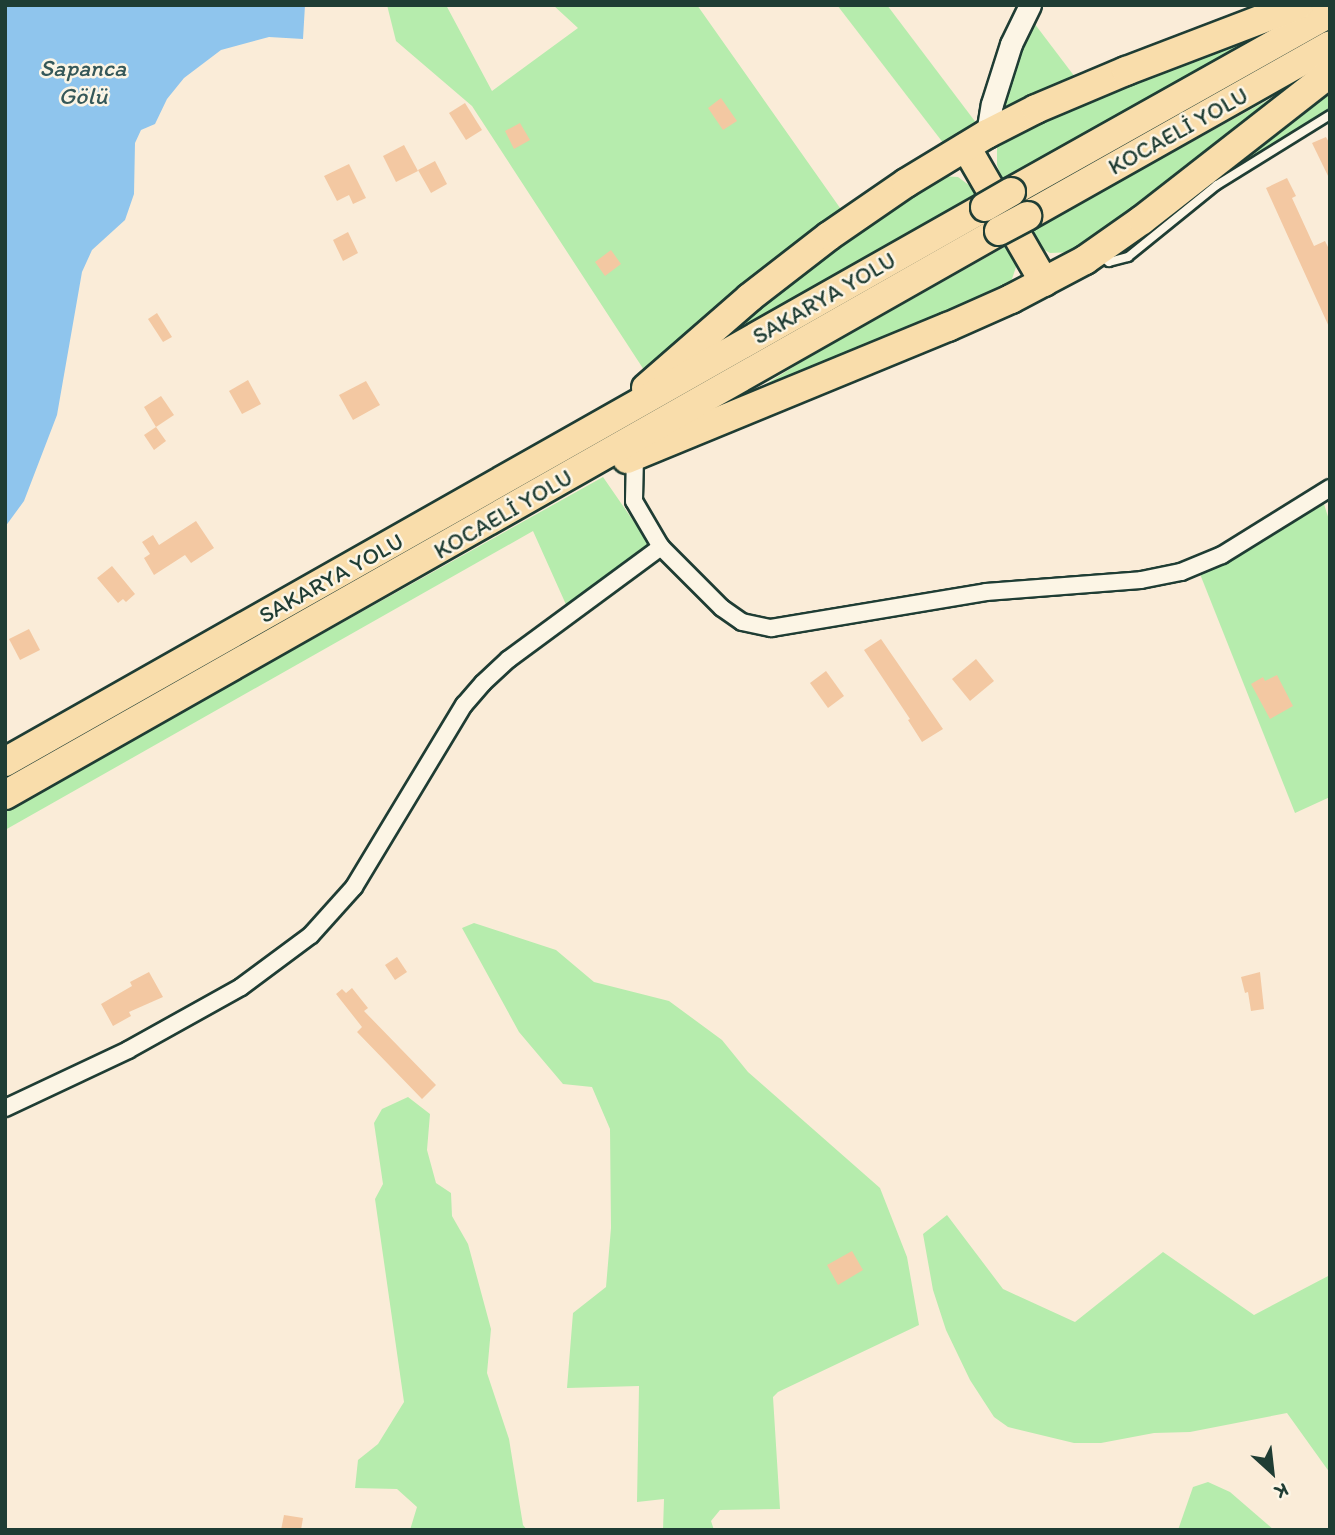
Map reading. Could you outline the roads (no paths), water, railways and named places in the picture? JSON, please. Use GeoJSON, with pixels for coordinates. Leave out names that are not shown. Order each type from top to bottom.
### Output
{"type":"FeatureCollection","features":[{"type":"Feature","properties":{"kind":"highway"},"geometry":{"type":"LineString","coordinates":[[617,417],[676,359],[796,261],[906,183],[1035,109],[1299,5]]}},
{"type":"Feature","properties":{"kind":"highway","name":"SAKARYA YOLU"},"geometry":{"type":"LineString","coordinates":[[5,762],[1330,13]]}},
{"type":"Feature","properties":{"kind":"highway","name":"KOCAELİ YOLU"},"geometry":{"type":"LineString","coordinates":[[5,795],[1330,45]]}},
{"type":"Feature","properties":{"kind":"highway"},"geometry":{"type":"LineString","coordinates":[[537,495],[925,338],[1044,282],[1096,252],[1142,220],[1330,73]]}},
{"type":"Feature","properties":{"kind":"highway"},"geometry":{"type":"LineString","coordinates":[[976,141],[1044,282]]}},
{"type":"Feature","properties":{"kind":"street"},"geometry":{"type":"LineString","coordinates":[[976,141],[992,104],[1012,44],[1030,5]]}},
{"type":"Feature","properties":{"kind":"street"},"geometry":{"type":"LineString","coordinates":[[635,456],[634,501],[661,547],[722,608],[742,622],[771,628],[986,592],[1141,580],[1181,572],[1222,555],[1330,488]]}},
{"type":"Feature","properties":{"kind":"street"},"geometry":{"type":"LineString","coordinates":[[5,1108],[120,1054],[241,987],[311,934],[354,887],[464,705],[483,683],[509,659],[661,547]]}},
{"type":"Feature","properties":{"kind":"lane"},"geometry":{"type":"LineString","coordinates":[[1096,252],[1109,262],[1128,257],[1182,210],[1330,116]]}},
{"type":"Feature","properties":{"kind":"water","name":"Sapanca Gölü"},"geometry":{"type":"Polygon","coordinates":[[[5,5],[305,5],[303,39],[269,37],[221,50],[184,78],[167,99],[155,124],[141,130],[135,143],[134,194],[125,220],[92,250],[82,272],[57,415],[24,501],[5,527],[5,5]]]}}]}
